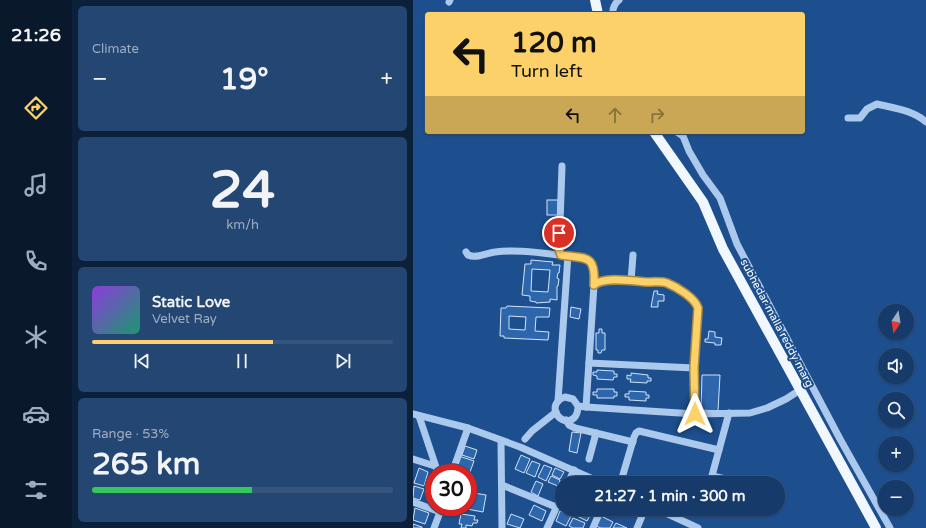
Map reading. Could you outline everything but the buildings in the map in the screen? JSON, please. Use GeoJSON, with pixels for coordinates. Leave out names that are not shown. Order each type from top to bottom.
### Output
{"type":"FeatureCollection","features":[{"type":"Feature","properties":{"kind":"main road"},"geometry":{"type":"LineString","coordinates":[[595,0],[598,12]]}},
{"type":"Feature","properties":{"kind":"main road","name":"subhedar malla reddy marg"},"geometry":{"type":"LineString","coordinates":[[655,134],[703,202],[723,249],[876,528]]}},
{"type":"Feature","properties":{"kind":"street"},"geometry":{"type":"LineString","coordinates":[[612,12],[616,2],[619,0]]}},
{"type":"Feature","properties":{"kind":"street"},"geometry":{"type":"LineString","coordinates":[[848,118],[860,118],[867,109],[877,104],[905,110],[922,118],[926,122]]}},
{"type":"Feature","properties":{"kind":"street"},"geometry":{"type":"LineString","coordinates":[[680,134],[683,136],[689,151],[703,176],[720,198],[737,244],[840,439],[890,528]]}},
{"type":"Feature","properties":{"kind":"street"},"geometry":{"type":"LineString","coordinates":[[558,401],[565,397],[576,402],[578,410],[573,419],[566,420],[559,418],[555,408],[558,401],[564,255],[558,247],[562,166]]}},
{"type":"Feature","properties":{"kind":"street"},"geometry":{"type":"LineString","coordinates":[[466,252],[472,257],[494,252],[511,251],[564,255],[585,258],[591,262],[595,272],[586,407]]}},
{"type":"Feature","properties":{"kind":"street"},"geometry":{"type":"LineString","coordinates":[[631,281],[633,255]]}},
{"type":"Feature","properties":{"kind":"street"},"geometry":{"type":"LineString","coordinates":[[594,285],[597,282],[619,280],[667,283],[690,296],[697,303],[698,308],[694,368],[695,414]]}},
{"type":"Feature","properties":{"kind":"street"},"geometry":{"type":"LineString","coordinates":[[589,363],[694,368]]}},
{"type":"Feature","properties":{"kind":"street"},"geometry":{"type":"LineString","coordinates":[[578,406],[695,414],[751,413],[767,408],[800,390]]}},
{"type":"Feature","properties":{"kind":"street"},"geometry":{"type":"LineString","coordinates":[[525,439],[532,431],[556,412]]}},
{"type":"Feature","properties":{"kind":"street"},"geometry":{"type":"LineString","coordinates":[[712,476],[729,413]]}},
{"type":"Feature","properties":{"kind":"street"},"geometry":{"type":"LineString","coordinates":[[416,415],[468,428],[587,476]]}},
{"type":"Feature","properties":{"kind":"street"},"geometry":{"type":"LineString","coordinates":[[416,415],[435,464]]}},
{"type":"Feature","properties":{"kind":"street"},"geometry":{"type":"LineString","coordinates":[[566,420],[571,427],[633,442]]}},
{"type":"Feature","properties":{"kind":"street"},"geometry":{"type":"LineString","coordinates":[[455,464],[468,428]]}},
{"type":"Feature","properties":{"kind":"street"},"geometry":{"type":"LineString","coordinates":[[623,476],[636,433],[639,431],[719,450]]}},
{"type":"Feature","properties":{"kind":"street"},"geometry":{"type":"LineString","coordinates":[[589,459],[596,433]]}},
{"type":"Feature","properties":{"kind":"street"},"geometry":{"type":"LineString","coordinates":[[501,441],[502,528]]}},
{"type":"Feature","properties":{"kind":"street"},"geometry":{"type":"LineString","coordinates":[[413,459],[425,464]]}},
{"type":"Feature","properties":{"kind":"street"},"geometry":{"type":"LineString","coordinates":[[571,476],[574,470]]}},
{"type":"Feature","properties":{"kind":"street"},"geometry":{"type":"LineString","coordinates":[[502,485],[555,507]]}},
{"type":"Feature","properties":{"kind":"street"},"geometry":{"type":"LineString","coordinates":[[413,502],[425,505]]}},
{"type":"Feature","properties":{"kind":"street"},"geometry":{"type":"LineString","coordinates":[[547,528],[555,509]]}},
{"type":"Feature","properties":{"kind":"street"},"geometry":{"type":"LineString","coordinates":[[434,528],[439,516]]}},
{"type":"Feature","properties":{"kind":"street"},"geometry":{"type":"LineString","coordinates":[[593,528],[598,516]]}},
{"type":"Feature","properties":{"kind":"street"},"geometry":{"type":"LineString","coordinates":[[637,528],[642,516]]}},
{"type":"Feature","properties":{"kind":"street"},"geometry":{"type":"LineString","coordinates":[[668,516],[683,525],[698,528]]}},
{"type":"Feature","properties":{"kind":"route"},"geometry":{"type":"LineString","coordinates":[[559,233],[558,247],[561,255],[577,256],[585,258],[591,262],[595,272],[594,285],[597,282],[619,280],[667,283],[690,296],[697,303],[698,308],[694,368],[695,414]]}}]}
